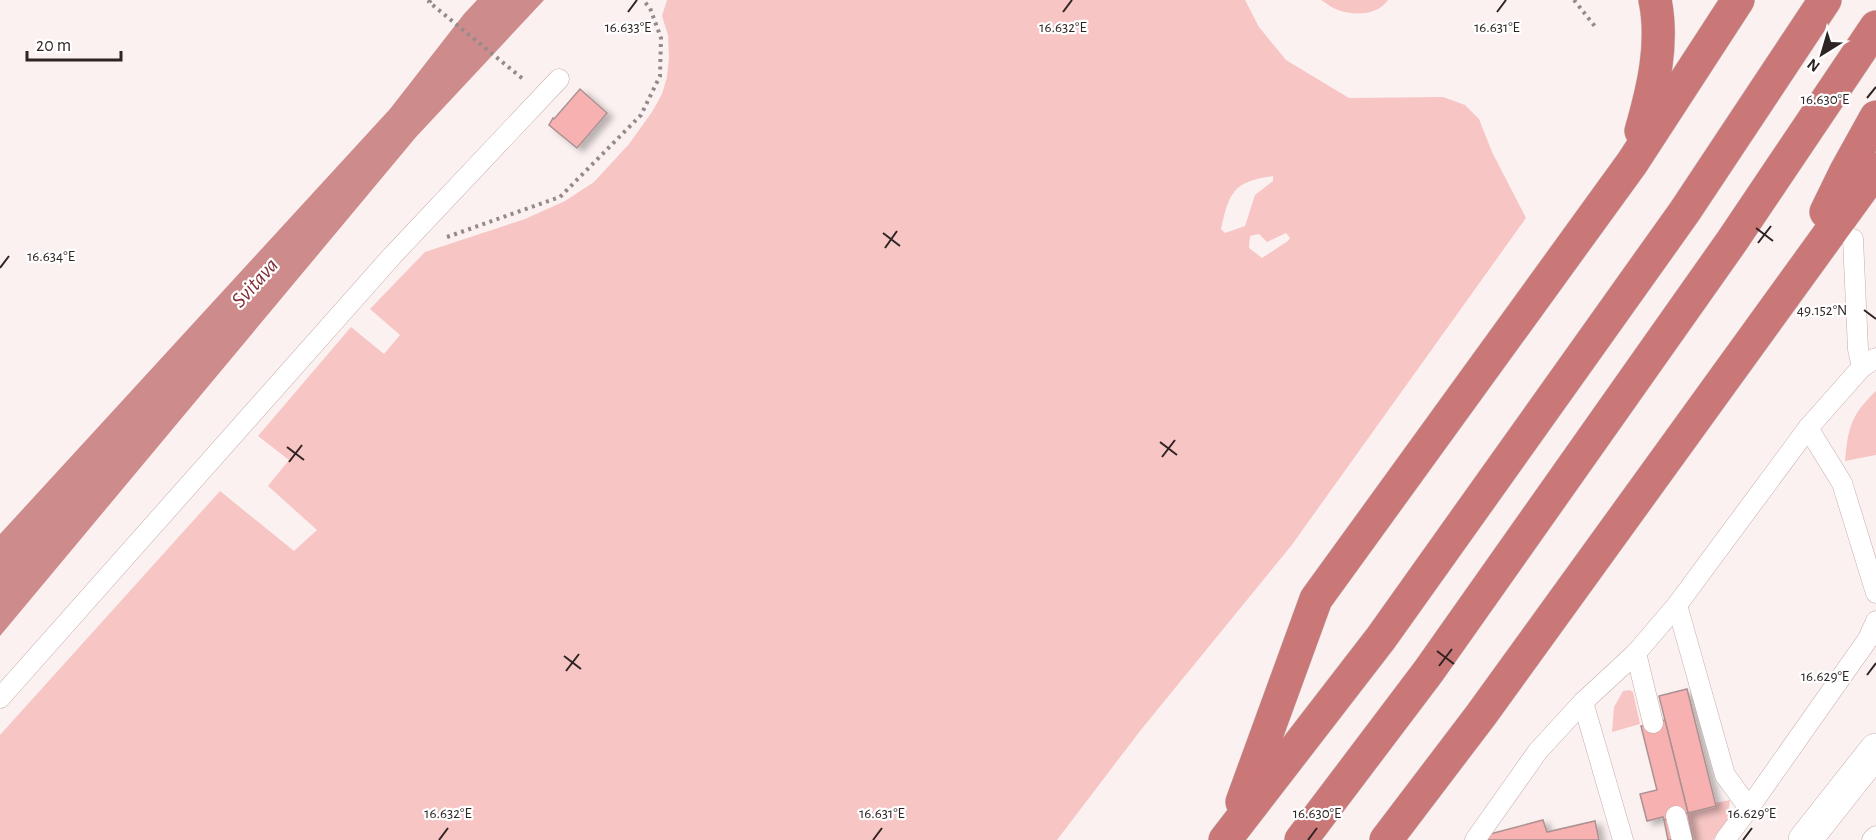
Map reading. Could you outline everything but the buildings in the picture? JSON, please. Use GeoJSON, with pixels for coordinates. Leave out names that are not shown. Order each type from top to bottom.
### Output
{"type":"FeatureCollection","features":[{"type":"Feature","properties":{"kind":"highway"},"geometry":{"type":"LineString","coordinates":[[1632,163],[1652,94],[1658,54],[1655,0]]}},
{"type":"Feature","properties":{"kind":"highway"},"geometry":{"type":"LineString","coordinates":[[1228,836],[1316,599],[1632,163],[1738,0]]}},
{"type":"Feature","properties":{"kind":"highway"},"geometry":{"type":"LineString","coordinates":[[1228,836],[1395,619],[1685,211],[1825,0]]}},
{"type":"Feature","properties":{"kind":"highway"},"geometry":{"type":"LineString","coordinates":[[1301,840],[1435,663],[1732,241],[1876,27]]}},
{"type":"Feature","properties":{"kind":"highway"},"geometry":{"type":"LineString","coordinates":[[1790,286],[1846,171],[1876,117]]}},
{"type":"Feature","properties":{"kind":"highway"},"geometry":{"type":"LineString","coordinates":[[1386,840],[1481,715],[1876,169]]}},
{"type":"Feature","properties":{"kind":"street"},"geometry":{"type":"LineString","coordinates":[[1805,840],[1876,750]]}},
{"type":"Feature","properties":{"kind":"lane"},"geometry":{"type":"LineString","coordinates":[[0,698],[392,256],[559,79]]}},
{"type":"Feature","properties":{"kind":"lane"},"geometry":{"type":"LineString","coordinates":[[1475,840],[1538,752],[1583,702],[1636,653],[1677,605],[1808,428],[1869,363],[1858,349],[1853,239]]}},
{"type":"Feature","properties":{"kind":"lane"},"geometry":{"type":"LineString","coordinates":[[1808,428],[1842,483],[1876,593]]}},
{"type":"Feature","properties":{"kind":"lane"},"geometry":{"type":"LineString","coordinates":[[1677,605],[1725,775],[1749,808]]}},
{"type":"Feature","properties":{"kind":"lane"},"geometry":{"type":"LineString","coordinates":[[1725,840],[1868,639],[1876,621]]}},
{"type":"Feature","properties":{"kind":"lane"},"geometry":{"type":"LineString","coordinates":[[1636,653],[1653,723]]}},
{"type":"Feature","properties":{"kind":"lane"},"geometry":{"type":"LineString","coordinates":[[1583,702],[1623,840]]}},
{"type":"Feature","properties":{"kind":"lane"},"geometry":{"type":"LineString","coordinates":[[1676,816],[1682,840]]}},
{"type":"Feature","properties":{"kind":"lane"},"geometry":{"type":"LineString","coordinates":[[1872,840],[1876,836]]}},
{"type":"Feature","properties":{"kind":"path"},"geometry":{"type":"LineString","coordinates":[[392,256],[560,197],[641,115],[660,76],[661,39],[650,8],[643,0]]}},
{"type":"Feature","properties":{"kind":"path"},"geometry":{"type":"LineString","coordinates":[[1574,0],[1597,29]]}},
{"type":"Feature","properties":{"kind":"path"},"geometry":{"type":"LineString","coordinates":[[430,1],[523,79]]}},
{"type":"Feature","properties":{"kind":"shaded area"},"geometry":{"type":"Polygon","coordinates":[[[667,0],[1245,0],[1259,27],[1286,60],[1349,98],[1443,97],[1465,105],[1479,119],[1492,152],[1526,218],[1291,546],[1140,731],[1057,840],[0,840],[0,735],[220,491],[294,551],[317,530],[268,486],[289,460],[258,436],[351,327],[384,354],[400,335],[370,309],[425,252],[525,219],[565,201],[594,182],[629,144],[662,94],[669,57],[668,35],[662,16],[667,0]],[[1273,176],[1249,181],[1235,191],[1227,206],[1221,229],[1225,233],[1245,226],[1255,195],[1273,181],[1273,176]],[[1286,233],[1267,242],[1259,234],[1250,236],[1249,248],[1262,258],[1288,241],[1290,238],[1286,233]]]}},
{"type":"Feature","properties":{"kind":"shaded area"},"geometry":{"type":"Polygon","coordinates":[[[1321,0],[1388,0],[1378,9],[1366,13],[1352,13],[1338,10],[1321,0]]]}},
{"type":"Feature","properties":{"kind":"shaded area"},"geometry":{"type":"Polygon","coordinates":[[[1876,391],[1876,455],[1845,461],[1852,422],[1861,407],[1876,391]]]}},
{"type":"Feature","properties":{"kind":"shaded area"},"geometry":{"type":"Polygon","coordinates":[[[1623,691],[1633,692],[1640,724],[1612,732],[1614,707],[1623,691]]]}},
{"type":"Feature","properties":{"kind":"shaded area"},"geometry":{"type":"Polygon","coordinates":[[[1730,800],[1727,821],[1713,840],[1694,840],[1688,813],[1715,807],[1715,803],[1730,800]]]}},
{"type":"Feature","properties":{"kind":"water","name":"Svitava"},"geometry":{"type":"Polygon","coordinates":[[[477,0],[544,0],[416,137],[0,636],[0,534],[390,109],[477,0]]]}}]}
